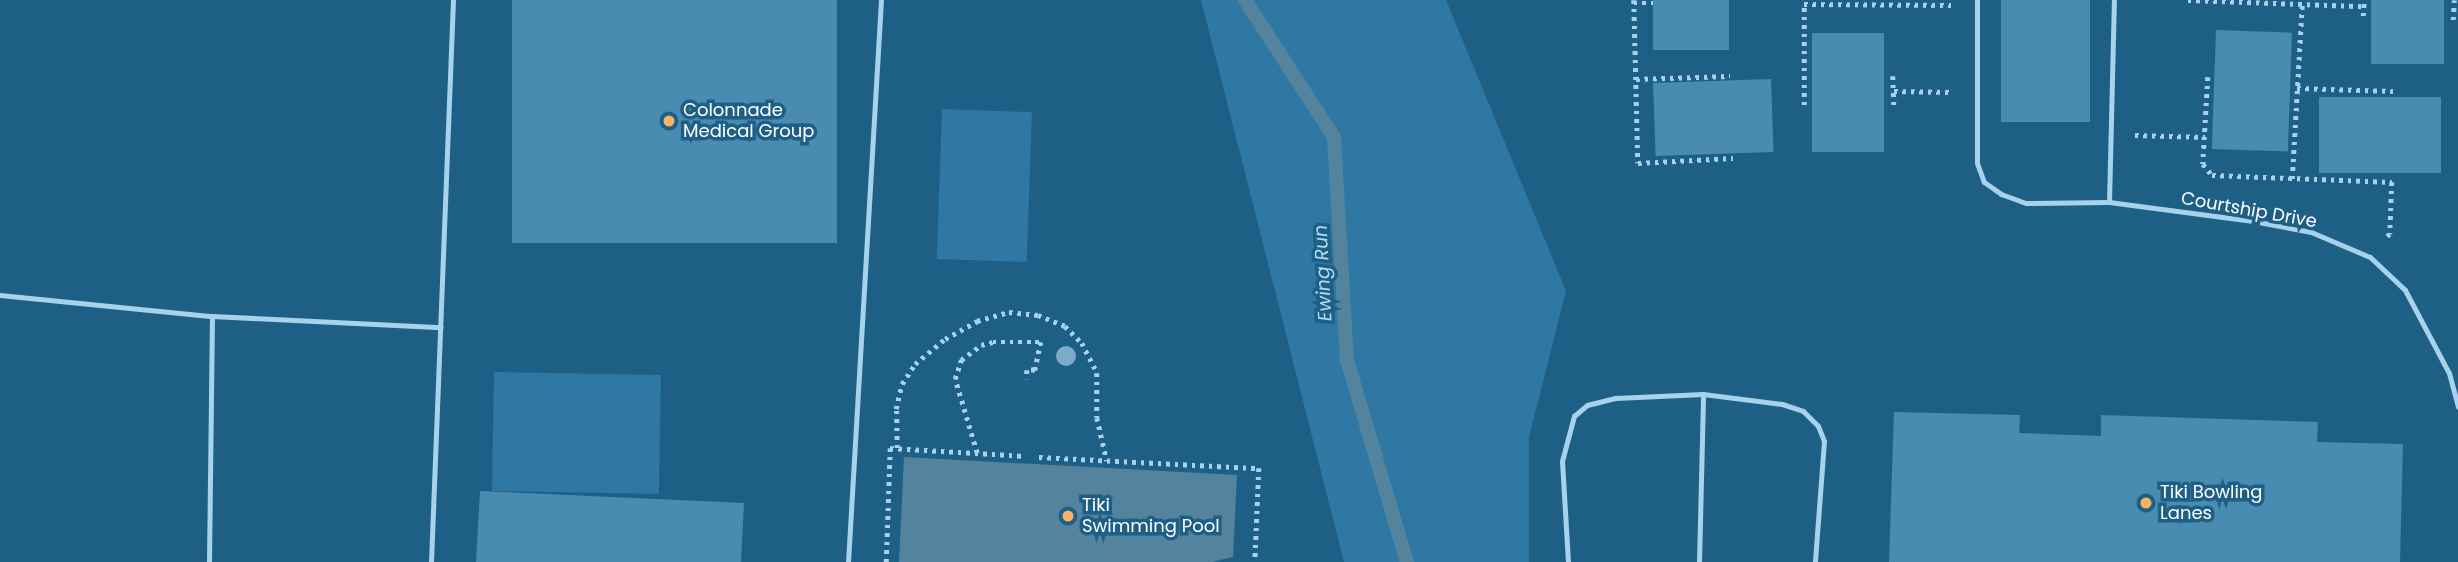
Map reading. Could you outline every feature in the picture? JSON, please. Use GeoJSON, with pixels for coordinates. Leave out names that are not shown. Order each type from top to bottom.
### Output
{"type":"FeatureCollection","features":[{"type":"Feature","properties":{"kind":"lane"},"geometry":{"type":"LineString","coordinates":[[431,562],[453,0]]}},
{"type":"Feature","properties":{"kind":"lane"},"geometry":{"type":"LineString","coordinates":[[848,562],[881,0]]}},
{"type":"Feature","properties":{"kind":"lane"},"geometry":{"type":"LineString","coordinates":[[2109,202],[2113,134],[2113,0]]}},
{"type":"Feature","properties":{"kind":"lane","name":"Courtship Drive"},"geometry":{"type":"LineString","coordinates":[[1977,3],[1977,163],[1984,182],[2001,194],[2026,203],[2109,202],[2253,221],[2311,232],[2370,257],[2405,290],[2449,373],[2458,407]]}},
{"type":"Feature","properties":{"kind":"lane"},"geometry":{"type":"LineString","coordinates":[[0,295],[212,316],[441,327]]}},
{"type":"Feature","properties":{"kind":"lane"},"geometry":{"type":"LineString","coordinates":[[209,562],[212,316]]}},
{"type":"Feature","properties":{"kind":"lane"},"geometry":{"type":"LineString","coordinates":[[1699,562],[1703,394]]}},
{"type":"Feature","properties":{"kind":"lane"},"geometry":{"type":"LineString","coordinates":[[1568,562],[1562,460],[1574,416],[1587,405],[1616,398],[1703,394],[1782,404],[1802,411],[1818,426],[1824,441],[1815,562]]}},
{"type":"Feature","properties":{"kind":"path"},"geometry":{"type":"LineString","coordinates":[[2188,0],[2364,3],[2363,16]]}},
{"type":"Feature","properties":{"kind":"path"},"geometry":{"type":"LineString","coordinates":[[2453,20],[2454,0]]}},
{"type":"Feature","properties":{"kind":"path"},"geometry":{"type":"LineString","coordinates":[[1653,3],[1634,1],[1638,163],[1733,158]]}},
{"type":"Feature","properties":{"kind":"path"},"geometry":{"type":"LineString","coordinates":[[1804,105],[1804,4],[1977,3]]}},
{"type":"Feature","properties":{"kind":"path"},"geometry":{"type":"LineString","coordinates":[[2292,179],[2302,4]]}},
{"type":"Feature","properties":{"kind":"path"},"geometry":{"type":"LineString","coordinates":[[1636,79],[1730,76]]}},
{"type":"Feature","properties":{"kind":"path"},"geometry":{"type":"LineString","coordinates":[[1893,76],[1894,107]]}},
{"type":"Feature","properties":{"kind":"path"},"geometry":{"type":"LineString","coordinates":[[2208,77],[2203,164],[2212,175],[2392,182],[2390,233],[2370,257]]}},
{"type":"Feature","properties":{"kind":"path"},"geometry":{"type":"LineString","coordinates":[[2297,88],[2393,92]]}},
{"type":"Feature","properties":{"kind":"path"},"geometry":{"type":"LineString","coordinates":[[1894,92],[1977,93]]}},
{"type":"Feature","properties":{"kind":"path"},"geometry":{"type":"LineString","coordinates":[[2113,134],[2205,137]]}},
{"type":"Feature","properties":{"kind":"path"},"geometry":{"type":"LineString","coordinates":[[897,449],[896,409],[902,384],[915,364],[945,340],[977,321],[1009,312],[1038,315],[1065,326],[1082,343],[1097,373],[1097,418],[1107,460]]}},
{"type":"Feature","properties":{"kind":"path"},"geometry":{"type":"LineString","coordinates":[[977,453],[955,379],[961,360],[981,345],[993,342],[1041,342],[1035,370],[1027,370],[1027,379]]}},
{"type":"Feature","properties":{"kind":"path"},"geometry":{"type":"LineString","coordinates":[[886,562],[890,449],[1024,456]]}},
{"type":"Feature","properties":{"kind":"path"},"geometry":{"type":"LineString","coordinates":[[1040,457],[1259,468],[1255,562]]}},
{"type":"Feature","properties":{"kind":"shaded area"},"geometry":{"type":"Polygon","coordinates":[[[1201,0],[1446,0],[1566,291],[1529,437],[1529,562],[1344,562],[1201,0]]]}},
{"type":"Feature","properties":{"kind":"shaded area"},"geometry":{"type":"Polygon","coordinates":[[[942,109],[1032,112],[1027,262],[937,259],[942,109]]]}},
{"type":"Feature","properties":{"kind":"shaded area"},"geometry":{"type":"Polygon","coordinates":[[[494,372],[661,375],[659,494],[492,491],[494,372]]]}},
{"type":"Feature","properties":{"kind":"shaded area","name":"Tiki Swimming Pool"},"geometry":{"type":"Polygon","coordinates":[[[904,457],[1237,475],[1233,557],[1212,562],[899,562],[904,457]]]}},
{"type":"Feature","properties":{"kind":"building","name":"Colonnade Medical Group"},"geometry":{"type":"Polygon","coordinates":[[[512,0],[837,0],[837,243],[512,243],[512,0]]]}},
{"type":"Feature","properties":{"kind":"building"},"geometry":{"type":"Polygon","coordinates":[[[1653,0],[1729,0],[1729,50],[1653,50],[1653,0]]]}},
{"type":"Feature","properties":{"kind":"building"},"geometry":{"type":"Polygon","coordinates":[[[2001,0],[2090,0],[2090,122],[2001,122],[2001,0]]]}},
{"type":"Feature","properties":{"kind":"building"},"geometry":{"type":"Polygon","coordinates":[[[2371,0],[2444,0],[2444,64],[2371,64],[2371,0]]]}},
{"type":"Feature","properties":{"kind":"building"},"geometry":{"type":"Polygon","coordinates":[[[2216,30],[2292,33],[2288,152],[2212,149],[2216,30]]]}},
{"type":"Feature","properties":{"kind":"building"},"geometry":{"type":"Polygon","coordinates":[[[1812,33],[1884,33],[1884,152],[1812,152],[1812,33]]]}},
{"type":"Feature","properties":{"kind":"building"},"geometry":{"type":"Polygon","coordinates":[[[1771,79],[1774,152],[1656,156],[1653,83],[1771,79]]]}},
{"type":"Feature","properties":{"kind":"building"},"geometry":{"type":"Polygon","coordinates":[[[2319,97],[2441,97],[2441,173],[2319,173],[2319,97]]]}},
{"type":"Feature","properties":{"kind":"building","name":"Tiki Bowling Lanes"},"geometry":{"type":"Polygon","coordinates":[[[1894,412],[2020,415],[2019,433],[2101,436],[2101,415],[2318,422],[2317,442],[2403,444],[2400,562],[1889,562],[1894,412]]]}},
{"type":"Feature","properties":{"kind":"building"},"geometry":{"type":"Polygon","coordinates":[[[480,491],[744,503],[741,562],[476,562],[480,491]]]}},
{"type":"Feature","properties":{"kind":"waterway","name":"Ewing Run"},"geometry":{"type":"LineString","coordinates":[[1245,0],[1334,137],[1347,360],[1407,562]]}},
{"type":"Feature","properties":{"kind":"place","name":"Colonnade Medical Group"},"geometry":{"type":"Point","coordinates":[669,121]}},
{"type":"Feature","properties":{"kind":"place","name":"Tiki Bowling Lanes"},"geometry":{"type":"Point","coordinates":[2146,503]}},
{"type":"Feature","properties":{"kind":"place","name":"Tiki Swimming Pool"},"geometry":{"type":"Point","coordinates":[1068,516]}}]}
